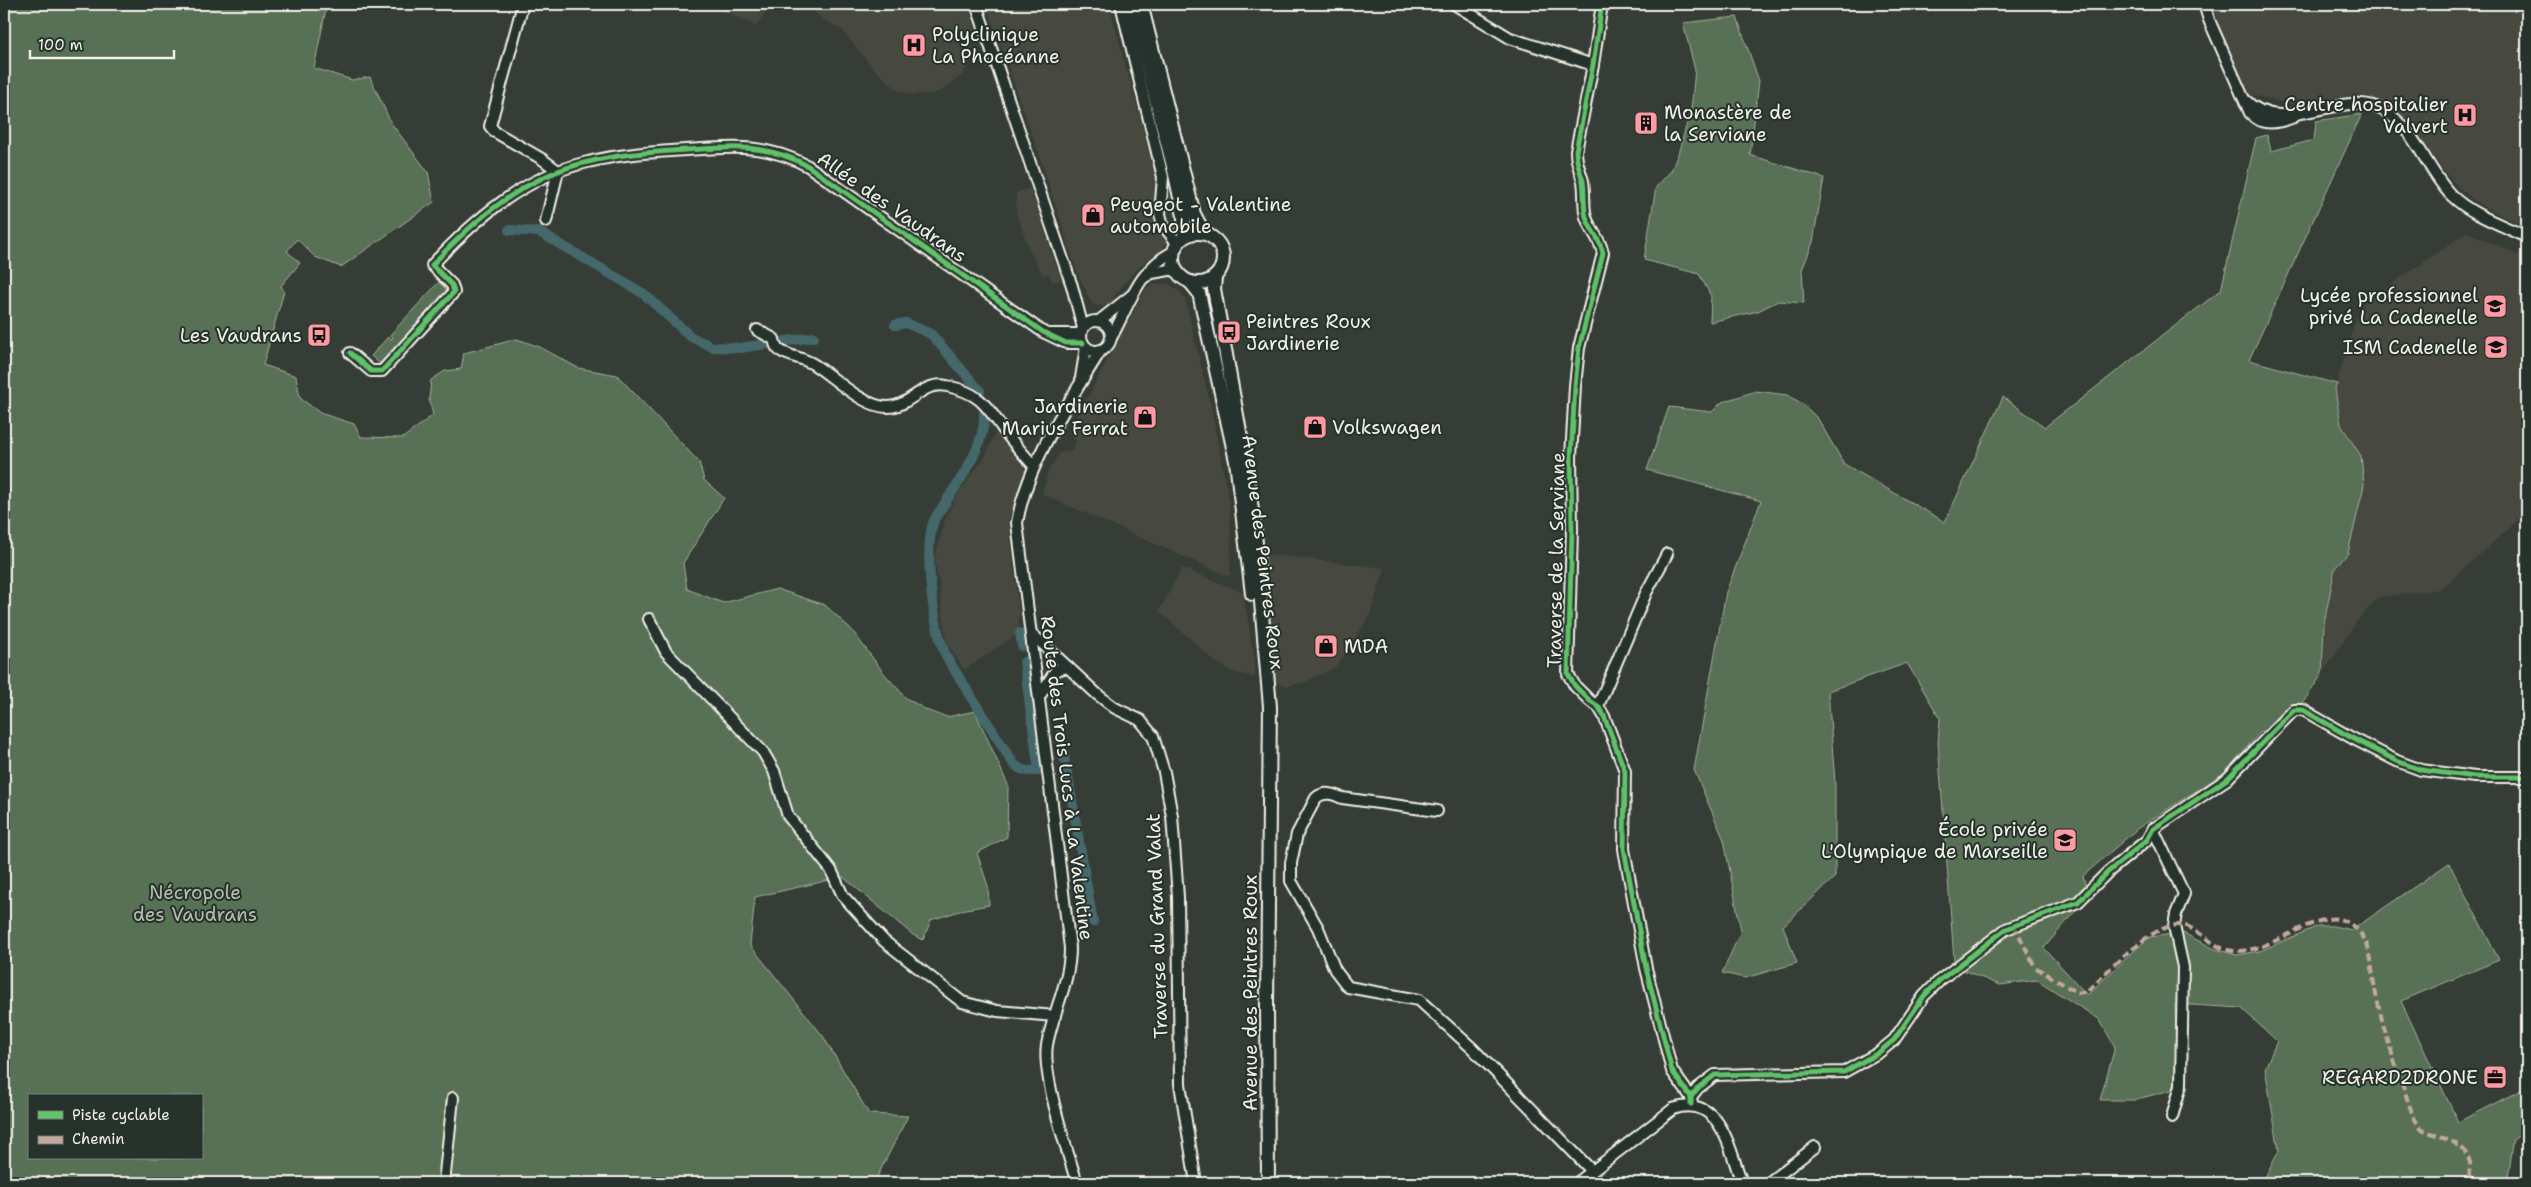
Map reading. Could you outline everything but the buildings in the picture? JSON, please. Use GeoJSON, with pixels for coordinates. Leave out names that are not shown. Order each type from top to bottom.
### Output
{"type":"FeatureCollection","features":[{"type":"Feature","properties":{"kind":"main road"},"geometry":{"type":"LineString","coordinates":[[1131,4],[1184,216],[1178,244],[1175,268],[1181,277],[1199,284],[1215,277],[1223,266],[1223,252],[1216,240],[1204,233],[1194,232],[1178,244]]}},
{"type":"Feature","properties":{"kind":"main road"},"geometry":{"type":"LineString","coordinates":[[1141,4],[1194,214],[1204,233]]}},
{"type":"Feature","properties":{"kind":"main road","name":"Avenue des Peintres Roux"},"geometry":{"type":"LineString","coordinates":[[1215,277],[1214,289],[1245,460],[1254,532],[1270,707],[1267,1004],[1268,1183]]}},
{"type":"Feature","properties":{"kind":"main road","name":"Avenue des Peintres Roux"},"geometry":{"type":"LineString","coordinates":[[1190,282],[1199,293],[1236,461],[1257,634],[1270,802]]}},
{"type":"Feature","properties":{"kind":"main road"},"geometry":{"type":"LineString","coordinates":[[1269,1159],[1276,1183]]}},
{"type":"Feature","properties":{"kind":"street"},"geometry":{"type":"LineString","coordinates":[[523,4],[490,126],[495,132],[558,171],[546,221]]}},
{"type":"Feature","properties":{"kind":"street","name":"Route des Trois Lucs à La Valentine"},"geometry":{"type":"LineString","coordinates":[[976,4],[1072,286],[1083,338],[1080,384]]}},
{"type":"Feature","properties":{"kind":"street"},"geometry":{"type":"LineString","coordinates":[[1121,4],[1162,177],[1160,214],[1164,225],[1178,244],[1151,265],[1132,295],[1129,306],[1111,338],[1101,350],[1090,350],[1083,338],[1090,322],[1099,321],[1132,295]]}},
{"type":"Feature","properties":{"kind":"street"},"geometry":{"type":"LineString","coordinates":[[1454,4],[1510,38],[1593,65]]}},
{"type":"Feature","properties":{"kind":"street","name":"Traverse de la Serviane"},"geometry":{"type":"LineString","coordinates":[[1602,4],[1593,65],[1576,151],[1576,164],[1583,181],[1586,215],[1590,226],[1600,238],[1603,253],[1579,348],[1575,386],[1571,457],[1572,529],[1568,668],[1570,680],[1590,702],[1598,706],[1604,716],[1625,770],[1624,849],[1646,968],[1672,1071],[1691,1101]]}},
{"type":"Feature","properties":{"kind":"street"},"geometry":{"type":"LineString","coordinates":[[2204,4],[2208,20],[2245,100],[2252,108],[2270,114],[2309,112],[2350,104],[2367,104],[2384,111],[2403,126],[2436,177],[2452,196],[2482,216],[2527,237]]}},
{"type":"Feature","properties":{"kind":"street","name":"Allée des Vaudrans"},"geometry":{"type":"LineString","coordinates":[[350,353],[362,365],[376,372],[382,371],[454,292],[452,285],[432,265],[481,216],[511,196],[558,171],[588,162],[633,154],[739,146],[772,151],[808,166],[1043,332],[1083,338]]}},
{"type":"Feature","properties":{"kind":"street"},"geometry":{"type":"LineString","coordinates":[[1142,279],[1152,273],[1175,268]]}},
{"type":"Feature","properties":{"kind":"street"},"geometry":{"type":"LineString","coordinates":[[1099,321],[1108,327],[1111,338]]}},
{"type":"Feature","properties":{"kind":"street"},"geometry":{"type":"LineString","coordinates":[[757,330],[775,343],[813,364],[859,396],[881,407],[900,405],[933,385],[947,386],[971,395],[989,407],[1008,436],[1034,466]]}},
{"type":"Feature","properties":{"kind":"street","name":"Route des Trois Lucs à La Valentine"},"geometry":{"type":"LineString","coordinates":[[1077,1183],[1061,1128],[1047,1068],[1047,1047],[1070,969],[1070,948],[1018,523],[1021,499],[1034,466],[1101,350]]}},
{"type":"Feature","properties":{"kind":"street"},"geometry":{"type":"LineString","coordinates":[[1598,706],[1646,593],[1667,554]]}},
{"type":"Feature","properties":{"kind":"street"},"geometry":{"type":"LineString","coordinates":[[649,619],[666,652],[763,752],[774,771],[788,816],[830,870],[844,896],[884,942],[962,1002],[997,1011],[1055,1016]]}},
{"type":"Feature","properties":{"kind":"street","name":"Traverse du Grand Valat"},"geometry":{"type":"LineString","coordinates":[[1033,635],[1109,704],[1140,720],[1153,736],[1164,772],[1172,816],[1178,897],[1180,1084],[1196,1183]]}},
{"type":"Feature","properties":{"kind":"street"},"geometry":{"type":"LineString","coordinates":[[1039,698],[1056,670],[1068,667]]}},
{"type":"Feature","properties":{"kind":"street"},"geometry":{"type":"LineString","coordinates":[[1577,1183],[1673,1109],[1691,1101],[1698,1088],[1715,1075],[1844,1072],[1878,1053],[1894,1040],[1924,996],[1940,980],[2006,929],[2078,902],[2108,872],[2147,840],[2153,829],[2227,779],[2267,736],[2298,708],[2397,761],[2421,770],[2475,777],[2527,777]]}},
{"type":"Feature","properties":{"kind":"street"},"geometry":{"type":"LineString","coordinates":[[1437,811],[1342,798],[1332,794],[1320,794],[1297,834],[1291,864],[1291,881],[1318,928],[1336,970],[1348,987],[1419,1000],[1472,1048],[1592,1171]]}},
{"type":"Feature","properties":{"kind":"street"},"geometry":{"type":"LineString","coordinates":[[2153,829],[2184,894],[2176,914],[2174,926],[2183,968],[2181,1085],[2172,1118]]}},
{"type":"Feature","properties":{"kind":"street"},"geometry":{"type":"LineString","coordinates":[[444,1183],[453,1098]]}},
{"type":"Feature","properties":{"kind":"street"},"geometry":{"type":"LineString","coordinates":[[1691,1101],[1715,1118],[1742,1183]]}},
{"type":"Feature","properties":{"kind":"street"},"geometry":{"type":"LineString","coordinates":[[1768,1183],[1815,1147]]}},
{"type":"Feature","properties":{"kind":"shaded area"},"geometry":{"type":"Polygon","coordinates":[[[708,4],[771,4],[756,26],[708,4]]]}},
{"type":"Feature","properties":{"kind":"shaded area","name":"Polyclinique La Phocéanne"},"geometry":{"type":"Polygon","coordinates":[[[804,4],[967,4],[975,27],[971,61],[962,75],[943,90],[931,94],[912,95],[899,91],[876,71],[842,30],[824,20],[804,4]]]}},
{"type":"Feature","properties":{"kind":"shaded area"},"geometry":{"type":"Polygon","coordinates":[[[986,4],[1109,4],[1155,173],[1154,212],[1166,241],[1163,249],[1145,261],[1123,284],[1110,303],[1101,307],[1092,304],[1077,272],[1043,166],[986,4]]]}},
{"type":"Feature","properties":{"kind":"shaded area","name":"Centre hospitalier Valvert"},"geometry":{"type":"Polygon","coordinates":[[[2208,4],[2527,4],[2527,227],[2484,207],[2462,191],[2445,173],[2408,121],[2397,109],[2370,97],[2356,95],[2294,105],[2244,93],[2211,18],[2208,4]]]}},
{"type":"Feature","properties":{"kind":"shaded area"},"geometry":{"type":"Polygon","coordinates":[[[1030,188],[1061,280],[1052,282],[1049,273],[1043,275],[1030,252],[1016,212],[1016,193],[1030,188]]]}},
{"type":"Feature","properties":{"kind":"shaded area"},"geometry":{"type":"Polygon","coordinates":[[[2467,232],[2527,259],[2527,506],[2512,526],[2441,589],[2379,597],[2357,621],[2322,674],[2324,623],[2335,568],[2348,553],[2361,456],[2341,425],[2335,388],[2360,306],[2467,232]]]}},
{"type":"Feature","properties":{"kind":"shaded area","name":"Jardinerie Marius Ferrat"},"geometry":{"type":"Polygon","coordinates":[[[1156,284],[1168,284],[1181,292],[1185,299],[1210,403],[1229,501],[1231,534],[1230,577],[1042,494],[1048,472],[1059,453],[1072,451],[1076,442],[1069,432],[1144,292],[1147,287],[1156,284]]]}},
{"type":"Feature","properties":{"kind":"shaded area"},"geometry":{"type":"Polygon","coordinates":[[[998,427],[1027,470],[1008,520],[1019,610],[1019,633],[964,670],[947,643],[935,558],[946,516],[960,491],[985,457],[998,427]]]}},
{"type":"Feature","properties":{"kind":"shaded area"},"geometry":{"type":"Polygon","coordinates":[[[1263,554],[1385,568],[1370,614],[1350,648],[1335,667],[1305,682],[1288,686],[1273,682],[1264,592],[1263,554]]]}},
{"type":"Feature","properties":{"kind":"shaded area"},"geometry":{"type":"Polygon","coordinates":[[[1182,568],[1243,592],[1255,662],[1255,677],[1233,672],[1217,663],[1159,611],[1182,568]]]}},
{"type":"Feature","properties":{"kind":"green space","name":"Nécropole des Vaudrans"},"geometry":{"type":"Polygon","coordinates":[[[4,4],[327,4],[314,68],[352,80],[370,77],[391,123],[428,172],[434,202],[341,267],[315,257],[297,239],[287,251],[300,263],[281,286],[284,291],[263,365],[296,376],[300,398],[320,413],[354,424],[361,437],[403,438],[433,415],[429,399],[431,380],[445,371],[461,369],[464,353],[517,339],[540,347],[578,368],[617,375],[699,462],[704,480],[724,498],[683,563],[687,589],[723,603],[777,589],[825,605],[851,629],[883,672],[906,698],[928,711],[947,717],[975,711],[1008,785],[1007,837],[977,853],[988,886],[989,905],[966,909],[931,920],[923,940],[913,935],[843,877],[755,897],[750,945],[823,1036],[869,1114],[908,1116],[876,1179],[861,1183],[4,1183],[4,4]]]}},
{"type":"Feature","properties":{"kind":"green space"},"geometry":{"type":"Polygon","coordinates":[[[1737,17],[1759,81],[1750,155],[1824,178],[1813,242],[1802,270],[1804,303],[1778,301],[1758,311],[1710,322],[1711,296],[1699,274],[1644,260],[1656,187],[1671,171],[1691,110],[1695,70],[1683,23],[1737,17]]]}},
{"type":"Feature","properties":{"kind":"green space"},"geometry":{"type":"Polygon","coordinates":[[[2362,114],[2249,360],[2337,384],[2335,389],[2341,425],[2361,456],[2364,485],[2348,553],[2335,568],[2324,623],[2322,674],[2301,706],[2296,703],[2274,727],[2260,732],[2226,772],[2138,828],[2083,876],[2088,896],[2044,948],[2087,995],[2149,937],[2183,933],[2215,949],[2237,955],[2260,951],[2318,926],[2333,926],[2352,930],[2449,863],[2499,960],[2401,1001],[2458,1122],[2527,1087],[2527,1130],[2514,1139],[2507,1183],[2262,1183],[2279,1151],[2265,1068],[2277,1041],[2241,1008],[2175,1004],[2178,1088],[2134,1100],[2100,1100],[2115,1047],[2099,1019],[2037,980],[2000,985],[1963,970],[1954,960],[1938,743],[1940,718],[1907,663],[1828,691],[1835,783],[1835,877],[1783,926],[1797,963],[1745,978],[1722,973],[1741,931],[1724,840],[1694,770],[1726,592],[1761,501],[1647,470],[1669,407],[1712,412],[1722,402],[1756,391],[1787,395],[1803,404],[1818,419],[1844,464],[1945,522],[2003,397],[2045,427],[2221,290],[2256,138],[2267,135],[2271,151],[2314,140],[2316,121],[2362,114]]]}},
{"type":"Feature","properties":{"kind":"green space"},"geometry":{"type":"Polygon","coordinates":[[[439,282],[447,288],[446,294],[380,364],[371,356],[388,337],[392,339],[393,337],[390,335],[439,282]]]}},
{"type":"Feature","properties":{"kind":"waterway"},"geometry":{"type":"LineString","coordinates":[[509,230],[539,232],[644,294],[691,337],[713,347],[740,348],[814,337]]}},
{"type":"Feature","properties":{"kind":"waterway"},"geometry":{"type":"LineString","coordinates":[[895,325],[906,323],[931,334],[980,391]]}},
{"type":"Feature","properties":{"kind":"waterway"},"geometry":{"type":"LineString","coordinates":[[984,413],[980,441],[974,455],[934,520],[929,550],[934,609],[947,658],[1013,763],[1028,771],[1039,771],[1024,662]]}},
{"type":"Feature","properties":{"kind":"waterway"},"geometry":{"type":"LineString","coordinates":[[1020,633],[1022,646]]}},
{"type":"Feature","properties":{"kind":"waterway"},"geometry":{"type":"LineString","coordinates":[[1060,734],[1065,760]]}},
{"type":"Feature","properties":{"kind":"waterway"},"geometry":{"type":"LineString","coordinates":[[1067,771],[1093,922]]}},
{"type":"Feature","properties":{"kind":"marked path"},"geometry":{"type":"LineString","coordinates":[[2014,925],[2035,967],[2078,993],[2087,991],[2120,959],[2149,936],[2177,925],[2195,930],[2217,946],[2236,951],[2260,947],[2316,922],[2333,918],[2343,920],[2360,933],[2369,949],[2382,1021],[2413,1116],[2421,1129],[2453,1142],[2464,1150],[2470,1162],[2469,1183]]}},
{"type":"Feature","properties":{"kind":"cycle path"},"geometry":{"type":"LineString","coordinates":[[1602,4],[1593,65],[1576,151],[1577,163],[1583,181],[1586,217],[1603,253],[1579,348],[1575,386],[1571,457],[1572,529],[1568,674],[1575,686],[1598,706],[1604,716],[1625,771],[1624,849],[1646,968],[1672,1071],[1691,1097]]}},
{"type":"Feature","properties":{"kind":"cycle path"},"geometry":{"type":"LineString","coordinates":[[350,353],[371,371],[382,371],[454,292],[452,285],[432,265],[466,231],[502,202],[522,189],[565,169],[600,159],[624,155],[733,148],[748,148],[777,153],[808,166],[1043,332],[1066,343],[1083,343]]}},
{"type":"Feature","properties":{"kind":"cycle path"},"geometry":{"type":"LineString","coordinates":[[1691,1104],[1691,1097],[1698,1088],[1715,1075],[1844,1072],[1878,1053],[1894,1040],[1924,996],[1940,980],[2006,929],[2078,902],[2108,872],[2147,840],[2153,829],[2227,779],[2294,710],[2303,710],[2397,761],[2421,770],[2475,777],[2527,777]]}},
{"type":"Feature","properties":{"kind":"place","name":"Polyclinique La Phocéanne"},"geometry":{"type":"Point","coordinates":[914,45]}},
{"type":"Feature","properties":{"kind":"place","name":"Centre hospitalier Valvert"},"geometry":{"type":"Point","coordinates":[2465,115]}},
{"type":"Feature","properties":{"kind":"place","name":"Monastère de la Serviane"},"geometry":{"type":"Point","coordinates":[1646,123]}},
{"type":"Feature","properties":{"kind":"place","name":"Peugeot - Valentine automobile"},"geometry":{"type":"Point","coordinates":[1093,215]}},
{"type":"Feature","properties":{"kind":"place","name":"Lycée professionnel privé La Cadenelle"},"geometry":{"type":"Point","coordinates":[2495,306]}},
{"type":"Feature","properties":{"kind":"place","name":"Peintres Roux Jardinerie"},"geometry":{"type":"Point","coordinates":[1229,332]}},
{"type":"Feature","properties":{"kind":"place","name":"Les Vaudrans"},"geometry":{"type":"Point","coordinates":[319,335]}},
{"type":"Feature","properties":{"kind":"place","name":"ISM Cadenelle"},"geometry":{"type":"Point","coordinates":[2496,347]}},
{"type":"Feature","properties":{"kind":"place","name":"Jardinerie Marius Ferrat"},"geometry":{"type":"Point","coordinates":[1145,417]}},
{"type":"Feature","properties":{"kind":"place","name":"Volkswagen"},"geometry":{"type":"Point","coordinates":[1315,427]}},
{"type":"Feature","properties":{"kind":"place","name":"MDA"},"geometry":{"type":"Point","coordinates":[1326,646]}},
{"type":"Feature","properties":{"kind":"place","name":"École privée L'Olympique de Marseille"},"geometry":{"type":"Point","coordinates":[2065,840]}},
{"type":"Feature","properties":{"kind":"place","name":"REGARD2DRONE"},"geometry":{"type":"Point","coordinates":[2495,1077]}}]}
